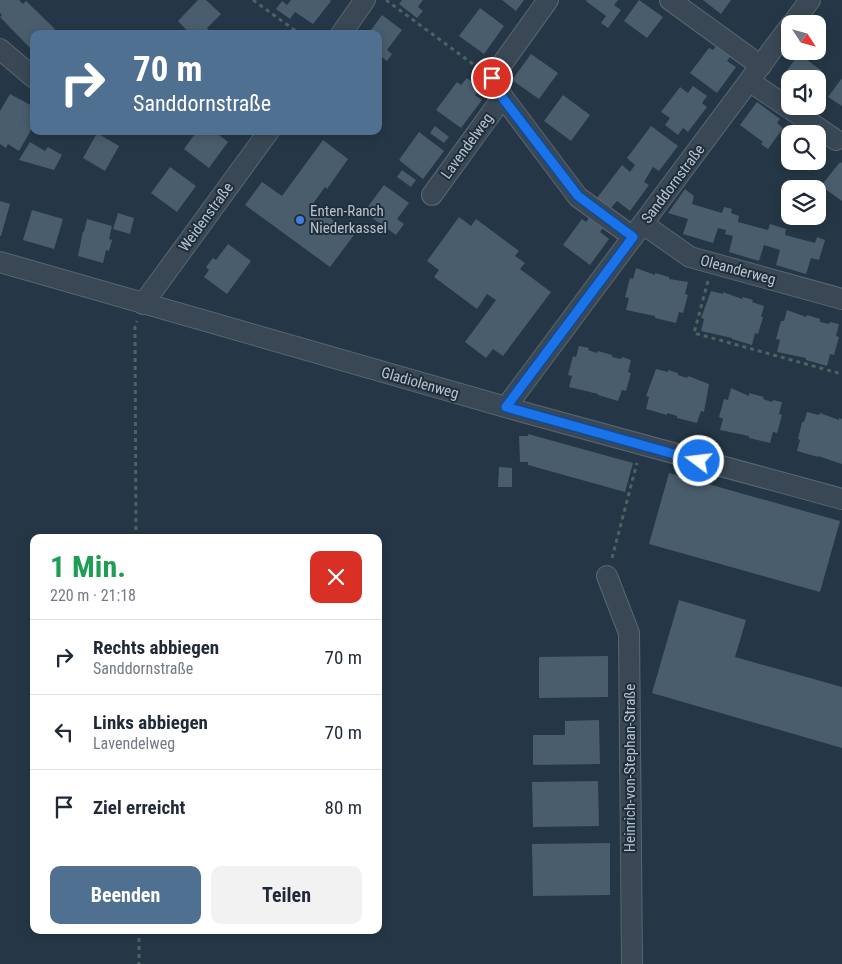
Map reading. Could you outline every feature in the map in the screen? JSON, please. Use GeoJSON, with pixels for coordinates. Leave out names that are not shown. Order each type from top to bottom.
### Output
{"type":"FeatureCollection","features":[{"type":"Feature","properties":{"kind":"street"},"geometry":{"type":"LineString","coordinates":[[344,30],[364,0]]}},
{"type":"Feature","properties":{"kind":"street"},"geometry":{"type":"LineString","coordinates":[[492,78],[548,0]]}},
{"type":"Feature","properties":{"kind":"street"},"geometry":{"type":"LineString","coordinates":[[670,0],[836,140]]}},
{"type":"Feature","properties":{"kind":"street","name":"Sanddornstraße"},"geometry":{"type":"LineString","coordinates":[[799,15],[810,0]]}},
{"type":"Feature","properties":{"kind":"street","name":"Sanddornstraße"},"geometry":{"type":"LineString","coordinates":[[506,407],[781,38]]}},
{"type":"Feature","properties":{"kind":"street"},"geometry":{"type":"LineString","coordinates":[[0,49],[30,75]]}},
{"type":"Feature","properties":{"kind":"street","name":"Lavendelweg"},"geometry":{"type":"LineString","coordinates":[[492,78],[502,97],[578,196],[638,231]]}},
{"type":"Feature","properties":{"kind":"street","name":"Lavendelweg"},"geometry":{"type":"LineString","coordinates":[[432,195],[502,97]]}},
{"type":"Feature","properties":{"kind":"street","name":"Weidenstraße"},"geometry":{"type":"LineString","coordinates":[[143,304],[267,135]]}},
{"type":"Feature","properties":{"kind":"street","name":"Oleanderweg"},"geometry":{"type":"LineString","coordinates":[[638,231],[690,257],[842,299]]}},
{"type":"Feature","properties":{"kind":"street","name":"Gladiolenweg"},"geometry":{"type":"LineString","coordinates":[[0,262],[506,407],[842,499]]}},
{"type":"Feature","properties":{"kind":"street","name":"Heinrich-von-Stephan-Straße"},"geometry":{"type":"LineString","coordinates":[[607,576],[629,632],[632,964]]}},
{"type":"Feature","properties":{"kind":"path"},"geometry":{"type":"LineString","coordinates":[[253,0],[294,30]]}},
{"type":"Feature","properties":{"kind":"path"},"geometry":{"type":"LineString","coordinates":[[386,0],[492,78]]}},
{"type":"Feature","properties":{"kind":"path"},"geometry":{"type":"LineString","coordinates":[[713,263],[694,333],[842,374]]}},
{"type":"Feature","properties":{"kind":"path"},"geometry":{"type":"LineString","coordinates":[[136,534],[135,327],[143,304]]}},
{"type":"Feature","properties":{"kind":"path"},"geometry":{"type":"LineString","coordinates":[[607,576],[642,445]]}},
{"type":"Feature","properties":{"kind":"path"},"geometry":{"type":"LineString","coordinates":[[139,934],[139,964]]}},
{"type":"Feature","properties":{"kind":"building"},"geometry":{"type":"Polygon","coordinates":[[[0,0],[19,0],[23,4],[26,1],[55,29],[30,30],[30,48],[0,17],[2,15],[0,13],[0,0]]]}},
{"type":"Feature","properties":{"kind":"building"},"geometry":{"type":"Polygon","coordinates":[[[198,0],[206,0],[221,14],[207,28],[209,30],[186,30],[178,21],[198,0]]]}},
{"type":"Feature","properties":{"kind":"building"},"geometry":{"type":"Polygon","coordinates":[[[291,0],[331,1],[313,24],[295,12],[290,19],[276,9],[282,1],[287,5],[291,0]]]}},
{"type":"Feature","properties":{"kind":"building"},"geometry":{"type":"Polygon","coordinates":[[[402,0],[423,0],[418,7],[423,11],[417,18],[399,4],[402,0]]]}},
{"type":"Feature","properties":{"kind":"building"},"geometry":{"type":"Polygon","coordinates":[[[502,0],[524,0],[516,11],[502,0]]]}},
{"type":"Feature","properties":{"kind":"building"},"geometry":{"type":"Polygon","coordinates":[[[587,0],[618,0],[614,5],[621,10],[608,28],[601,23],[606,16],[587,0]]]}},
{"type":"Feature","properties":{"kind":"building"},"geometry":{"type":"Polygon","coordinates":[[[639,0],[663,17],[647,38],[624,21],[639,0]]]}},
{"type":"Feature","properties":{"kind":"building"},"geometry":{"type":"Polygon","coordinates":[[[703,0],[731,0],[721,14],[703,0]]]}},
{"type":"Feature","properties":{"kind":"building"},"geometry":{"type":"Polygon","coordinates":[[[480,8],[504,26],[484,54],[459,36],[480,8]]]}},
{"type":"Feature","properties":{"kind":"building"},"geometry":{"type":"Polygon","coordinates":[[[382,15],[402,30],[387,50],[392,54],[387,61],[382,57],[382,30],[371,30],[382,15]]]}},
{"type":"Feature","properties":{"kind":"building"},"geometry":{"type":"Polygon","coordinates":[[[718,44],[732,54],[727,61],[736,67],[717,93],[690,73],[709,48],[713,50],[718,44]]]}},
{"type":"Feature","properties":{"kind":"building"},"geometry":{"type":"Polygon","coordinates":[[[531,54],[558,73],[539,99],[512,80],[531,54]]]}},
{"type":"Feature","properties":{"kind":"building"},"geometry":{"type":"Polygon","coordinates":[[[795,60],[807,60],[821,70],[787,70],[795,60]]]}},
{"type":"Feature","properties":{"kind":"building"},"geometry":{"type":"Polygon","coordinates":[[[467,78],[480,88],[475,95],[482,100],[461,128],[436,110],[457,82],[461,85],[467,78]]]}},
{"type":"Feature","properties":{"kind":"building"},"geometry":{"type":"Polygon","coordinates":[[[842,78],[842,106],[828,97],[842,78]]]}},
{"type":"Feature","properties":{"kind":"building"},"geometry":{"type":"Polygon","coordinates":[[[693,86],[707,96],[702,103],[707,107],[688,132],[683,128],[678,135],[665,125],[670,118],[661,112],[680,87],[688,93],[693,86]]]}},
{"type":"Feature","properties":{"kind":"building"},"geometry":{"type":"Polygon","coordinates":[[[10,94],[30,105],[30,132],[19,151],[8,144],[6,148],[0,144],[0,111],[10,94]]]}},
{"type":"Feature","properties":{"kind":"building"},"geometry":{"type":"Polygon","coordinates":[[[563,95],[590,115],[571,141],[544,121],[563,95]]]}},
{"type":"Feature","properties":{"kind":"building"},"geometry":{"type":"Polygon","coordinates":[[[757,102],[780,119],[777,123],[781,126],[781,131],[768,149],[761,144],[763,142],[740,125],[757,102]]]}},
{"type":"Feature","properties":{"kind":"building"},"geometry":{"type":"Polygon","coordinates":[[[435,126],[449,137],[444,143],[430,133],[435,126]]]}},
{"type":"Feature","properties":{"kind":"building"},"geometry":{"type":"Polygon","coordinates":[[[651,126],[678,146],[659,171],[653,167],[644,182],[649,185],[630,211],[617,201],[611,208],[597,198],[622,165],[630,172],[635,165],[627,158],[651,126]]]}},
{"type":"Feature","properties":{"kind":"building"},"geometry":{"type":"Polygon","coordinates":[[[419,132],[444,151],[423,179],[399,160],[419,132]]]}},
{"type":"Feature","properties":{"kind":"building"},"geometry":{"type":"Polygon","coordinates":[[[96,135],[100,135],[119,146],[105,171],[83,158],[96,135]]]}},
{"type":"Feature","properties":{"kind":"building"},"geometry":{"type":"Polygon","coordinates":[[[194,135],[219,135],[228,142],[209,168],[184,149],[194,135]]]}},
{"type":"Feature","properties":{"kind":"building","name":"Enten-Ranch Niederkassel"},"geometry":{"type":"Polygon","coordinates":[[[323,140],[348,159],[327,189],[325,187],[312,205],[354,235],[330,267],[245,205],[262,182],[282,196],[323,140]]]}},
{"type":"Feature","properties":{"kind":"building"},"geometry":{"type":"Polygon","coordinates":[[[30,142],[45,151],[48,147],[62,155],[54,170],[19,160],[30,142]]]}},
{"type":"Feature","properties":{"kind":"building"},"geometry":{"type":"Polygon","coordinates":[[[840,162],[842,163],[842,201],[826,190],[826,180],[840,162]]]}},
{"type":"Feature","properties":{"kind":"building"},"geometry":{"type":"Polygon","coordinates":[[[170,167],[196,186],[177,212],[151,193],[170,167]]]}},
{"type":"Feature","properties":{"kind":"building"},"geometry":{"type":"Polygon","coordinates":[[[402,170],[416,180],[411,187],[397,177],[402,170]]]}},
{"type":"Feature","properties":{"kind":"building"},"geometry":{"type":"Polygon","coordinates":[[[384,185],[409,203],[397,219],[404,224],[396,235],[364,212],[384,185]]]}},
{"type":"Feature","properties":{"kind":"building"},"geometry":{"type":"Polygon","coordinates":[[[685,189],[694,196],[692,204],[722,213],[724,207],[732,209],[731,213],[739,216],[738,222],[768,230],[770,224],[786,229],[785,235],[815,243],[817,237],[825,240],[819,260],[811,258],[806,274],[776,265],[780,250],[764,245],[759,261],[729,252],[733,236],[725,234],[726,230],[718,228],[713,243],[683,234],[688,219],[668,213],[685,189]]]}},
{"type":"Feature","properties":{"kind":"building"},"geometry":{"type":"Polygon","coordinates":[[[0,201],[10,204],[1,236],[0,236],[0,201]]]}},
{"type":"Feature","properties":{"kind":"building"},"geometry":{"type":"Polygon","coordinates":[[[32,210],[63,219],[54,249],[23,240],[32,210]]]}},
{"type":"Feature","properties":{"kind":"building"},"geometry":{"type":"Polygon","coordinates":[[[118,213],[134,218],[130,234],[113,229],[118,213]]]}},
{"type":"Feature","properties":{"kind":"building"},"geometry":{"type":"Polygon","coordinates":[[[591,215],[605,225],[600,232],[609,239],[590,265],[563,245],[582,219],[586,222],[591,215]]]}},
{"type":"Feature","properties":{"kind":"building"},"geometry":{"type":"Polygon","coordinates":[[[459,217],[471,226],[476,219],[519,251],[515,256],[525,263],[520,269],[551,292],[503,356],[493,349],[486,358],[465,342],[496,300],[487,294],[477,309],[434,277],[439,270],[427,261],[459,217]]]}},
{"type":"Feature","properties":{"kind":"building"},"geometry":{"type":"Polygon","coordinates":[[[87,219],[112,226],[109,239],[112,240],[109,251],[106,250],[103,263],[78,256],[87,219]]]}},
{"type":"Feature","properties":{"kind":"building"},"geometry":{"type":"Polygon","coordinates":[[[228,244],[251,261],[227,294],[204,277],[209,270],[206,267],[213,258],[216,260],[228,244]]]}},
{"type":"Feature","properties":{"kind":"building"},"geometry":{"type":"Polygon","coordinates":[[[636,268],[655,275],[655,273],[669,277],[669,279],[688,282],[685,294],[688,295],[683,313],[679,312],[676,323],[626,310],[629,298],[625,297],[630,278],[633,279],[636,268]]]}},
{"type":"Feature","properties":{"kind":"building"},"geometry":{"type":"Polygon","coordinates":[[[711,291],[723,294],[723,292],[742,299],[743,297],[764,306],[758,334],[755,333],[752,345],[701,331],[704,319],[701,318],[711,291]]]}},
{"type":"Feature","properties":{"kind":"building"},"geometry":{"type":"Polygon","coordinates":[[[787,310],[806,317],[807,315],[820,319],[820,322],[839,324],[836,336],[839,337],[834,355],[830,354],[827,366],[806,360],[806,358],[777,352],[780,340],[776,339],[781,321],[784,321],[787,310]]]}},
{"type":"Feature","properties":{"kind":"building"},"geometry":{"type":"Polygon","coordinates":[[[579,346],[589,348],[588,350],[597,353],[598,351],[612,355],[612,357],[621,359],[622,357],[631,360],[628,372],[631,373],[626,391],[622,390],[618,401],[569,387],[572,376],[568,375],[573,356],[576,357],[579,346]]]}},
{"type":"Feature","properties":{"kind":"building"},"geometry":{"type":"Polygon","coordinates":[[[656,369],[668,372],[668,370],[678,373],[678,375],[687,378],[688,376],[709,384],[704,412],[701,411],[697,423],[677,418],[677,416],[667,413],[667,415],[646,409],[649,397],[646,396],[656,369]]]}},
{"type":"Feature","properties":{"kind":"building"},"geometry":{"type":"Polygon","coordinates":[[[731,388],[749,396],[749,393],[764,397],[763,399],[772,402],[773,400],[782,402],[779,414],[782,415],[777,433],[773,432],[770,443],[720,430],[723,419],[719,417],[724,399],[728,400],[731,388]]]}},
{"type":"Feature","properties":{"kind":"building"},"geometry":{"type":"Polygon","coordinates":[[[807,412],[819,415],[820,413],[839,420],[839,418],[842,419],[842,464],[797,451],[802,422],[804,422],[807,412]]]}},
{"type":"Feature","properties":{"kind":"building"},"geometry":{"type":"Polygon","coordinates":[[[528,434],[633,463],[625,492],[528,465],[528,462],[520,462],[519,436],[528,436],[528,434]]]}},
{"type":"Feature","properties":{"kind":"building"},"geometry":{"type":"Polygon","coordinates":[[[499,467],[512,468],[512,487],[498,487],[499,467]]]}},
{"type":"Feature","properties":{"kind":"building"},"geometry":{"type":"Polygon","coordinates":[[[669,473],[840,521],[820,592],[649,544],[669,473]]]}},
{"type":"Feature","properties":{"kind":"building"},"geometry":{"type":"Polygon","coordinates":[[[679,600],[746,620],[735,657],[842,687],[842,748],[652,693],[679,600]]]}},
{"type":"Feature","properties":{"kind":"building"},"geometry":{"type":"Polygon","coordinates":[[[608,656],[608,697],[539,698],[539,657],[608,656]]]}},
{"type":"Feature","properties":{"kind":"building"},"geometry":{"type":"Polygon","coordinates":[[[599,720],[600,764],[533,765],[533,735],[565,735],[565,721],[599,720]]]}},
{"type":"Feature","properties":{"kind":"building"},"geometry":{"type":"Polygon","coordinates":[[[598,781],[599,826],[533,827],[532,782],[598,781]]]}},
{"type":"Feature","properties":{"kind":"building"},"geometry":{"type":"Polygon","coordinates":[[[610,843],[610,895],[533,896],[532,844],[610,843]]]}},
{"type":"Feature","properties":{"kind":"place","name":"Enten-Ranch Niederkassel"},"geometry":{"type":"Point","coordinates":[300,220]}},
{"type":"Feature","properties":{"kind":"route"},"geometry":{"type":"LineString","coordinates":[[492,78],[502,97],[578,196],[633,237],[506,407],[699,461]]}}]}
